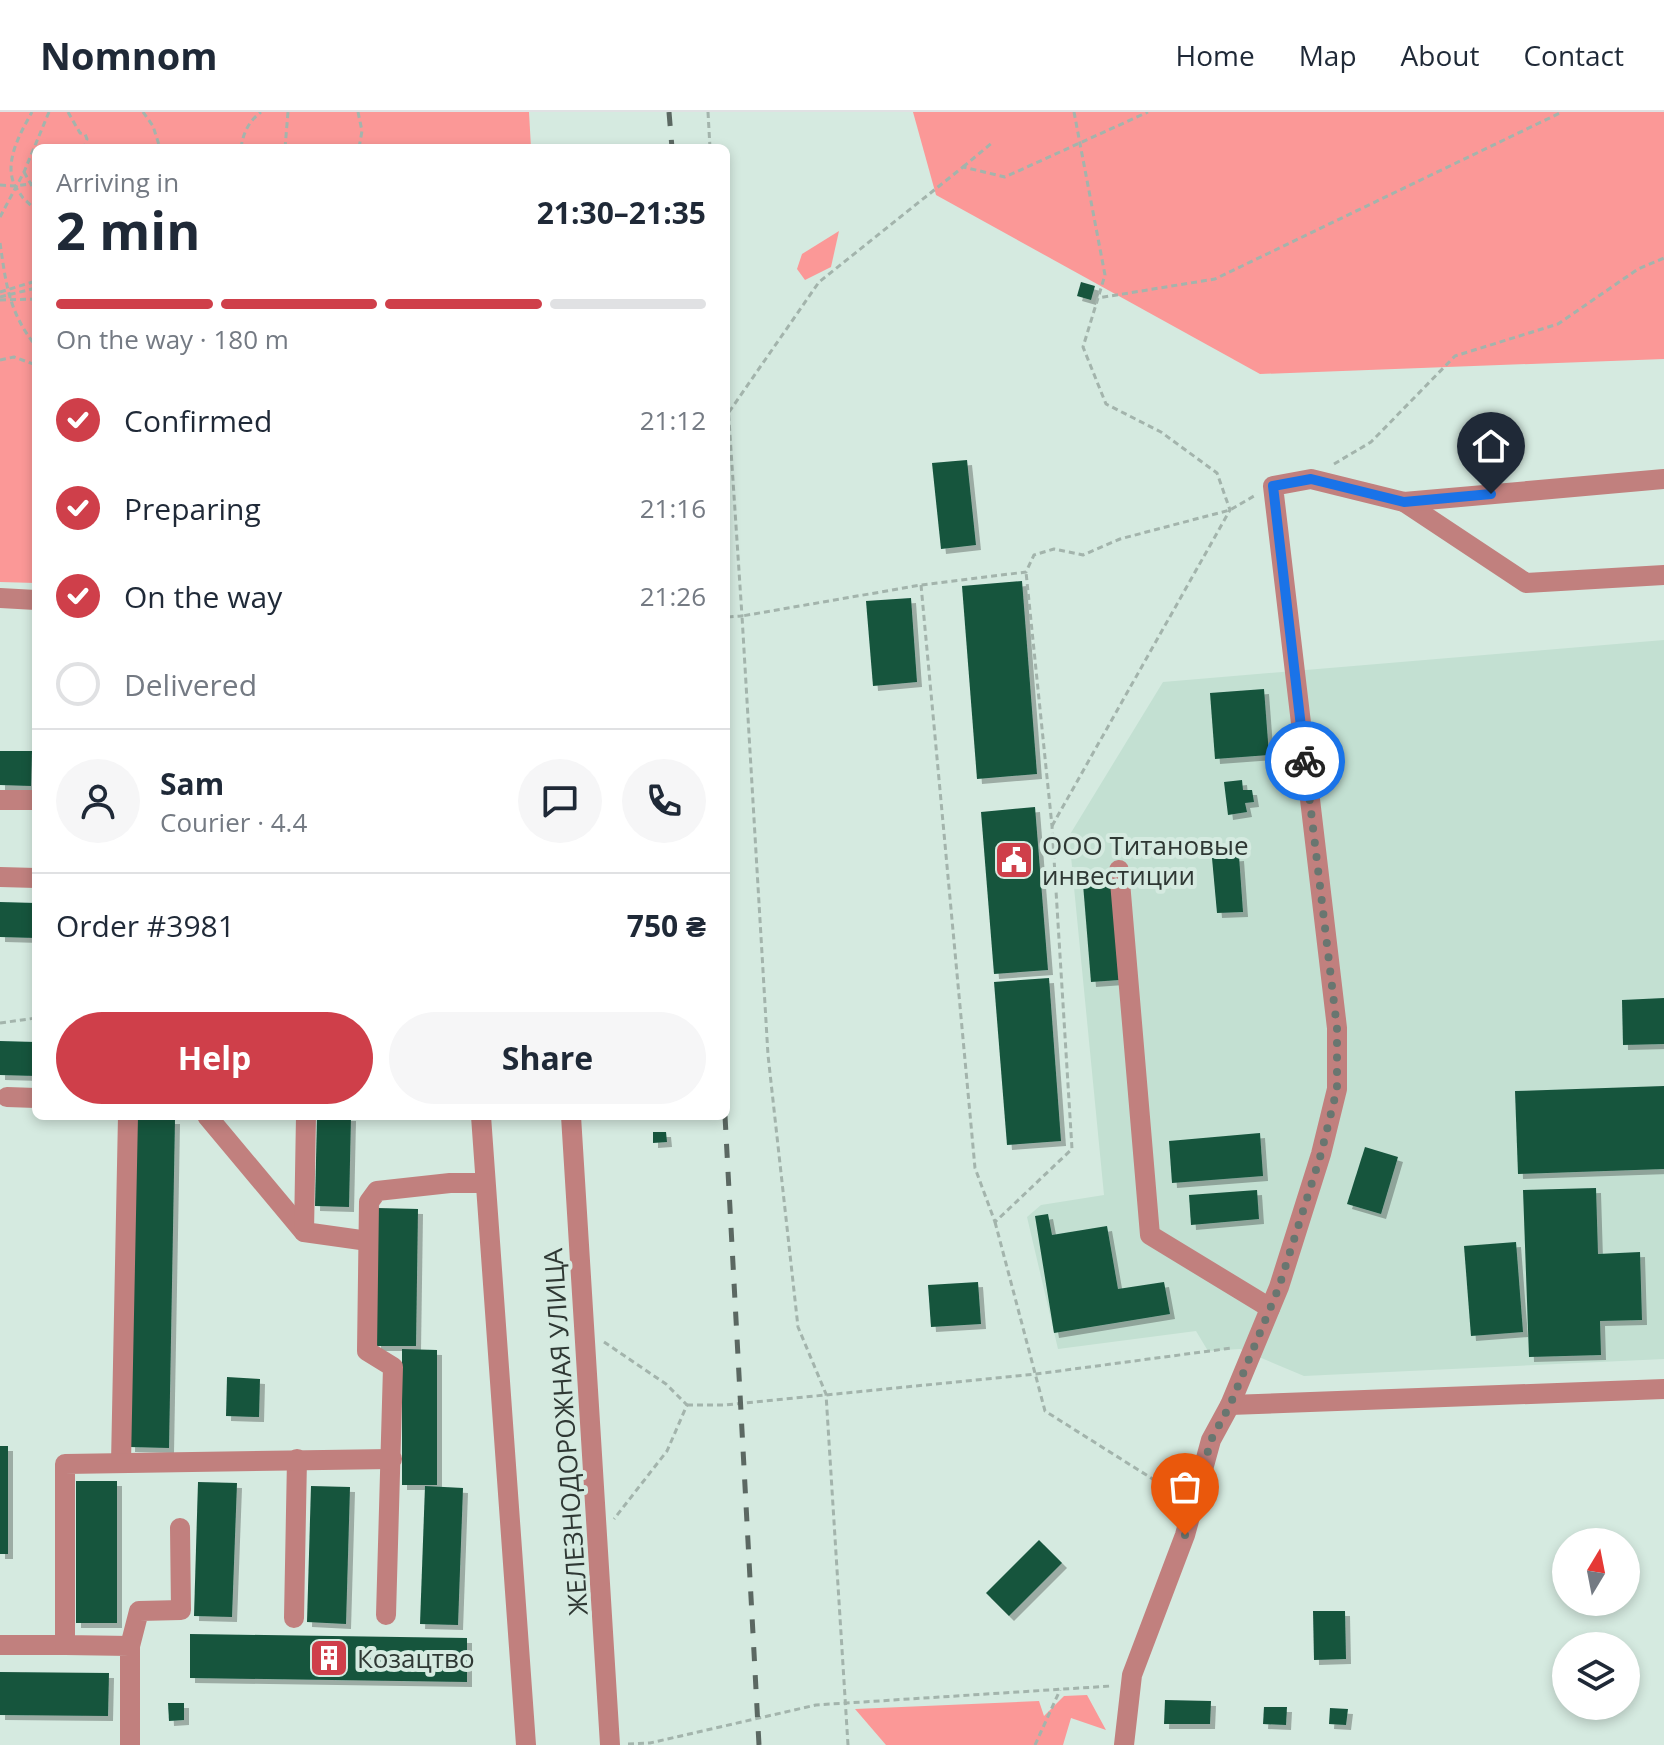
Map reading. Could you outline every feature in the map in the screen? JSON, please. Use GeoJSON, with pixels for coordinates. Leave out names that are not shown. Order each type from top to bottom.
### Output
{"type":"FeatureCollection","features":[{"type":"Feature","properties":{"kind":"street"},"geometry":{"type":"LineString","coordinates":[[1124,1745],[1132,1675],[1185,1535],[1211,1440],[1230,1405],[1270,1308],[1321,1154],[1337,1089],[1337,1028],[1273,486],[1311,479],[1404,502],[1664,479]]}},
{"type":"Feature","properties":{"kind":"street"},"geometry":{"type":"LineString","coordinates":[[1404,502],[1526,583],[1664,575]]}},
{"type":"Feature","properties":{"kind":"street"},"geometry":{"type":"LineString","coordinates":[[0,598],[32,600]]}},
{"type":"Feature","properties":{"kind":"street"},"geometry":{"type":"LineString","coordinates":[[0,800],[32,800]]}},
{"type":"Feature","properties":{"kind":"street"},"geometry":{"type":"LineString","coordinates":[[1119,870],[1150,1235],[1270,1308]]}},
{"type":"Feature","properties":{"kind":"street"},"geometry":{"type":"LineString","coordinates":[[0,877],[32,878]]}},
{"type":"Feature","properties":{"kind":"street"},"geometry":{"type":"LineString","coordinates":[[7,1097],[32,1098]]}},
{"type":"Feature","properties":{"kind":"street"},"geometry":{"type":"LineString","coordinates":[[121,1463],[128,1120]]}},
{"type":"Feature","properties":{"kind":"street"},"geometry":{"type":"LineString","coordinates":[[210,1120],[304,1232],[368,1241]]}},
{"type":"Feature","properties":{"kind":"street"},"geometry":{"type":"LineString","coordinates":[[304,1232],[306,1120]]}},
{"type":"Feature","properties":{"kind":"street"},"geometry":{"type":"LineString","coordinates":[[481,1120],[526,1745]]}},
{"type":"Feature","properties":{"kind":"street","name":"ЖЕЛЕЗНОДОРОЖНАЯ УЛИЦА"},"geometry":{"type":"LineString","coordinates":[[571,1120],[610,1745]]}},
{"type":"Feature","properties":{"kind":"street"},"geometry":{"type":"LineString","coordinates":[[386,1615],[393,1367],[367,1351],[369,1202],[377,1191],[450,1183],[484,1183]]}},
{"type":"Feature","properties":{"kind":"street"},"geometry":{"type":"LineString","coordinates":[[1230,1405],[1664,1389]]}},
{"type":"Feature","properties":{"kind":"street"},"geometry":{"type":"LineString","coordinates":[[294,1618],[297,1459]]}},
{"type":"Feature","properties":{"kind":"street"},"geometry":{"type":"LineString","coordinates":[[65,1645],[65,1464],[392,1459]]}},
{"type":"Feature","properties":{"kind":"street"},"geometry":{"type":"LineString","coordinates":[[130,1745],[130,1646],[139,1611],[181,1610],[180,1528]]}},
{"type":"Feature","properties":{"kind":"street"},"geometry":{"type":"LineString","coordinates":[[0,1645],[130,1646]]}},
{"type":"Feature","properties":{"kind":"path"},"geometry":{"type":"LineString","coordinates":[[32,112],[13,151],[12,179],[32,206]]}},
{"type":"Feature","properties":{"kind":"path"},"geometry":{"type":"LineString","coordinates":[[36,144],[49,112]]}},
{"type":"Feature","properties":{"kind":"path"},"geometry":{"type":"LineString","coordinates":[[68,112],[80,133],[85,134],[85,144]]}},
{"type":"Feature","properties":{"kind":"path"},"geometry":{"type":"LineString","coordinates":[[143,112],[153,126],[159,144]]}},
{"type":"Feature","properties":{"kind":"path"},"geometry":{"type":"LineString","coordinates":[[241,144],[252,119],[261,112]]}},
{"type":"Feature","properties":{"kind":"path"},"geometry":{"type":"LineString","coordinates":[[285,144],[288,112]]}},
{"type":"Feature","properties":{"kind":"path"},"geometry":{"type":"LineString","coordinates":[[358,112],[362,131],[360,144]]}},
{"type":"Feature","properties":{"kind":"path"},"geometry":{"type":"LineString","coordinates":[[708,112],[710,144]]}},
{"type":"Feature","properties":{"kind":"path"},"geometry":{"type":"LineString","coordinates":[[1052,826],[1230,510],[1217,473],[1161,432],[1106,404],[1083,347],[1105,275],[1074,112]]}},
{"type":"Feature","properties":{"kind":"path"},"geometry":{"type":"LineString","coordinates":[[963,167],[1005,177],[1148,112]]}},
{"type":"Feature","properties":{"kind":"path"},"geometry":{"type":"LineString","coordinates":[[1098,298],[1215,279],[1562,112]]}},
{"type":"Feature","properties":{"kind":"path"},"geometry":{"type":"LineString","coordinates":[[730,411],[819,282],[993,142]]}},
{"type":"Feature","properties":{"kind":"path"},"geometry":{"type":"LineString","coordinates":[[0,217],[32,153]]}},
{"type":"Feature","properties":{"kind":"path"},"geometry":{"type":"LineString","coordinates":[[24,172],[32,187]]}},
{"type":"Feature","properties":{"kind":"path"},"geometry":{"type":"LineString","coordinates":[[0,185],[30,184]]}},
{"type":"Feature","properties":{"kind":"path"},"geometry":{"type":"LineString","coordinates":[[0,243],[9,296],[21,327],[32,341]]}},
{"type":"Feature","properties":{"kind":"path"},"geometry":{"type":"LineString","coordinates":[[1311,479],[1371,442],[1455,356],[1558,324],[1638,269],[1664,258]]}},
{"type":"Feature","properties":{"kind":"path"},"geometry":{"type":"LineString","coordinates":[[9,296],[32,283]]}},
{"type":"Feature","properties":{"kind":"path"},"geometry":{"type":"LineString","coordinates":[[9,296],[32,289]]}},
{"type":"Feature","properties":{"kind":"path"},"geometry":{"type":"LineString","coordinates":[[0,296],[32,299]]}},
{"type":"Feature","properties":{"kind":"path"},"geometry":{"type":"LineString","coordinates":[[0,360],[14,357],[32,364]]}},
{"type":"Feature","properties":{"kind":"path"},"geometry":{"type":"LineString","coordinates":[[730,428],[768,1055],[798,1327],[826,1394],[848,1745]]}},
{"type":"Feature","properties":{"kind":"path"},"geometry":{"type":"LineString","coordinates":[[995,1222],[1072,1149],[1052,826],[1026,572],[1034,555],[1054,549],[1083,555],[1120,539],[1230,510],[1273,486]]}},
{"type":"Feature","properties":{"kind":"path"},"geometry":{"type":"LineString","coordinates":[[730,617],[921,585],[1026,572]]}},
{"type":"Feature","properties":{"kind":"path"},"geometry":{"type":"LineString","coordinates":[[921,585],[975,1168],[995,1222],[1045,1411],[1193,1505]]}},
{"type":"Feature","properties":{"kind":"path"},"geometry":{"type":"LineString","coordinates":[[0,1023],[32,1019]]}},
{"type":"Feature","properties":{"kind":"path"},"geometry":{"type":"LineString","coordinates":[[585,1329],[666,1384],[687,1405],[725,1405],[1253,1350]]}},
{"type":"Feature","properties":{"kind":"path"},"geometry":{"type":"LineString","coordinates":[[598,1541],[667,1451],[687,1405]]}},
{"type":"Feature","properties":{"kind":"path"},"geometry":{"type":"LineString","coordinates":[[627,1744],[650,1743],[816,1705],[1130,1685]]}},
{"type":"Feature","properties":{"kind":"path"},"geometry":{"type":"LineString","coordinates":[[1035,1745],[1060,1689]]}},
{"type":"Feature","properties":{"kind":"shaded area"},"geometry":{"type":"Polygon","coordinates":[[[0,112],[529,112],[531,144],[32,144],[32,583],[0,582],[0,112]]]}},
{"type":"Feature","properties":{"kind":"shaded area"},"geometry":{"type":"Polygon","coordinates":[[[913,112],[1664,112],[1664,359],[1260,374],[936,195],[913,112]]]}},
{"type":"Feature","properties":{"kind":"shaded area"},"geometry":{"type":"Polygon","coordinates":[[[839,231],[831,267],[805,280],[797,269],[802,254],[839,231]]]}},
{"type":"Feature","properties":{"kind":"shaded area"},"geometry":{"type":"Polygon","coordinates":[[[1664,640],[1664,1359],[1304,1376],[1240,1349],[1208,1351],[1196,1331],[1058,1349],[1027,1217],[1041,1205],[1104,1195],[1069,836],[1163,682],[1664,640]]]}},
{"type":"Feature","properties":{"kind":"shaded area"},"geometry":{"type":"Polygon","coordinates":[[[1087,1695],[1106,1730],[1071,1718],[1063,1745],[886,1745],[855,1709],[1039,1701],[1044,1716],[1064,1696],[1087,1695]]]}},
{"type":"Feature","properties":{"kind":"building"},"geometry":{"type":"Polygon","coordinates":[[[1081,282],[1095,286],[1091,300],[1077,296],[1081,282]]]}},
{"type":"Feature","properties":{"kind":"building"},"geometry":{"type":"Polygon","coordinates":[[[967,460],[976,545],[941,549],[932,463],[967,460]]]}},
{"type":"Feature","properties":{"kind":"building"},"geometry":{"type":"Polygon","coordinates":[[[1022,581],[1037,774],[977,779],[962,586],[1022,581]]]}},
{"type":"Feature","properties":{"kind":"building"},"geometry":{"type":"Polygon","coordinates":[[[911,598],[917,682],[873,686],[866,601],[911,598]]]}},
{"type":"Feature","properties":{"kind":"building"},"geometry":{"type":"Polygon","coordinates":[[[1264,689],[1269,755],[1215,759],[1210,693],[1264,689]]]}},
{"type":"Feature","properties":{"kind":"building"},"geometry":{"type":"Polygon","coordinates":[[[0,751],[32,751],[31,786],[0,785],[0,751]]]}},
{"type":"Feature","properties":{"kind":"building"},"geometry":{"type":"Polygon","coordinates":[[[1242,780],[1243,790],[1252,790],[1254,802],[1245,803],[1247,812],[1228,815],[1224,782],[1242,780]]]}},
{"type":"Feature","properties":{"kind":"building"},"geometry":{"type":"Polygon","coordinates":[[[1035,807],[1048,970],[994,974],[981,812],[1035,807]]]}},
{"type":"Feature","properties":{"kind":"building"},"geometry":{"type":"Polygon","coordinates":[[[1239,856],[1243,912],[1217,913],[1212,858],[1239,856]]]}},
{"type":"Feature","properties":{"kind":"building"},"geometry":{"type":"Polygon","coordinates":[[[1111,882],[1119,980],[1091,982],[1083,884],[1111,882]]]}},
{"type":"Feature","properties":{"kind":"building"},"geometry":{"type":"Polygon","coordinates":[[[0,902],[32,903],[32,938],[0,937],[0,902]]]}},
{"type":"Feature","properties":{"kind":"building"},"geometry":{"type":"Polygon","coordinates":[[[1049,978],[1061,1141],[1007,1145],[994,982],[1049,978]]]}},
{"type":"Feature","properties":{"kind":"building"},"geometry":{"type":"Polygon","coordinates":[[[1664,998],[1664,1044],[1623,1045],[1622,1000],[1664,998]]]}},
{"type":"Feature","properties":{"kind":"building"},"geometry":{"type":"Polygon","coordinates":[[[0,1041],[32,1042],[32,1076],[0,1075],[0,1041]]]}},
{"type":"Feature","properties":{"kind":"building"},"geometry":{"type":"Polygon","coordinates":[[[1664,1086],[1664,1169],[1518,1174],[1515,1091],[1664,1086]]]}},
{"type":"Feature","properties":{"kind":"building"},"geometry":{"type":"Polygon","coordinates":[[[136,1120],[175,1120],[169,1448],[130,1447],[136,1120]]]}},
{"type":"Feature","properties":{"kind":"building"},"geometry":{"type":"Polygon","coordinates":[[[317,1120],[351,1120],[349,1207],[315,1206],[317,1120]]]}},
{"type":"Feature","properties":{"kind":"building"},"geometry":{"type":"Polygon","coordinates":[[[653,1132],[666,1132],[667,1142],[653,1143],[653,1132]]]}},
{"type":"Feature","properties":{"kind":"building"},"geometry":{"type":"Polygon","coordinates":[[[1260,1133],[1263,1176],[1172,1183],[1169,1141],[1260,1133]]]}},
{"type":"Feature","properties":{"kind":"building"},"geometry":{"type":"Polygon","coordinates":[[[1365,1147],[1398,1157],[1381,1214],[1347,1204],[1365,1147]]]}},
{"type":"Feature","properties":{"kind":"building"},"geometry":{"type":"Polygon","coordinates":[[[1596,1188],[1598,1254],[1640,1252],[1642,1320],[1600,1321],[1601,1355],[1529,1357],[1523,1190],[1596,1188]]]}},
{"type":"Feature","properties":{"kind":"building"},"geometry":{"type":"Polygon","coordinates":[[[1257,1190],[1259,1219],[1191,1225],[1189,1195],[1257,1190]]]}},
{"type":"Feature","properties":{"kind":"building"},"geometry":{"type":"Polygon","coordinates":[[[377,1208],[418,1209],[416,1346],[376,1346],[377,1208]]]}},
{"type":"Feature","properties":{"kind":"building"},"geometry":{"type":"Polygon","coordinates":[[[1048,1214],[1052,1235],[1107,1226],[1118,1289],[1164,1282],[1170,1314],[1054,1333],[1035,1216],[1048,1214]]]}},
{"type":"Feature","properties":{"kind":"building"},"geometry":{"type":"Polygon","coordinates":[[[1516,1242],[1523,1332],[1471,1336],[1464,1246],[1516,1242]]]}},
{"type":"Feature","properties":{"kind":"building"},"geometry":{"type":"Polygon","coordinates":[[[978,1282],[981,1324],[931,1327],[928,1285],[978,1282]]]}},
{"type":"Feature","properties":{"kind":"building"},"geometry":{"type":"Polygon","coordinates":[[[402,1349],[437,1350],[437,1485],[402,1485],[402,1349]]]}},
{"type":"Feature","properties":{"kind":"building"},"geometry":{"type":"Polygon","coordinates":[[[227,1377],[260,1379],[259,1417],[226,1416],[227,1377]]]}},
{"type":"Feature","properties":{"kind":"building"},"geometry":{"type":"Polygon","coordinates":[[[0,1446],[8,1446],[8,1554],[0,1554],[0,1446]]]}},
{"type":"Feature","properties":{"kind":"building"},"geometry":{"type":"Polygon","coordinates":[[[76,1481],[117,1481],[117,1623],[76,1623],[76,1481]]]}},
{"type":"Feature","properties":{"kind":"building"},"geometry":{"type":"Polygon","coordinates":[[[198,1482],[237,1483],[232,1617],[194,1616],[198,1482]]]}},
{"type":"Feature","properties":{"kind":"building"},"geometry":{"type":"Polygon","coordinates":[[[311,1486],[350,1487],[346,1624],[307,1622],[311,1486]]]}},
{"type":"Feature","properties":{"kind":"building"},"geometry":{"type":"Polygon","coordinates":[[[425,1486],[463,1488],[458,1625],[420,1624],[425,1486]]]}},
{"type":"Feature","properties":{"kind":"building"},"geometry":{"type":"Polygon","coordinates":[[[1039,1540],[1062,1563],[1009,1616],[986,1593],[1039,1540]]]}},
{"type":"Feature","properties":{"kind":"building"},"geometry":{"type":"Polygon","coordinates":[[[1313,1611],[1345,1611],[1346,1659],[1314,1660],[1313,1611]]]}},
{"type":"Feature","properties":{"kind":"building","name":"Козацтво"},"geometry":{"type":"Polygon","coordinates":[[[190,1634],[467,1638],[467,1682],[190,1678],[190,1634]]]}},
{"type":"Feature","properties":{"kind":"building"},"geometry":{"type":"Polygon","coordinates":[[[0,1672],[109,1673],[108,1716],[0,1715],[0,1672]]]}},
{"type":"Feature","properties":{"kind":"building"},"geometry":{"type":"Polygon","coordinates":[[[1165,1700],[1211,1701],[1210,1724],[1164,1724],[1165,1700]]]}},
{"type":"Feature","properties":{"kind":"building"},"geometry":{"type":"Polygon","coordinates":[[[168,1703],[184,1703],[184,1720],[169,1721],[168,1703]]]}},
{"type":"Feature","properties":{"kind":"building"},"geometry":{"type":"Polygon","coordinates":[[[1264,1707],[1287,1707],[1286,1725],[1263,1724],[1264,1707]]]}},
{"type":"Feature","properties":{"kind":"building"},"geometry":{"type":"Polygon","coordinates":[[[1330,1708],[1348,1709],[1346,1725],[1329,1724],[1330,1708]]]}},
{"type":"Feature","properties":{"kind":"railway"},"geometry":{"type":"LineString","coordinates":[[669,112],[672,144]]}},
{"type":"Feature","properties":{"kind":"railway"},"geometry":{"type":"LineString","coordinates":[[725,1120],[759,1745]]}},
{"type":"Feature","properties":{"kind":"way so far"},"geometry":{"type":"LineString","coordinates":[[1185,1535],[1211,1440],[1230,1405],[1279,1287],[1321,1154],[1337,1089],[1337,1028],[1305,761]]}},
{"type":"Feature","properties":{"kind":"place","name":"ООО Титановые инвестиции"},"geometry":{"type":"Point","coordinates":[1014,860]}},
{"type":"Feature","properties":{"kind":"place","name":"Козацтво"},"geometry":{"type":"Point","coordinates":[329,1658]}},
{"type":"Feature","properties":{"kind":"route"},"geometry":{"type":"LineString","coordinates":[[1305,761],[1273,486],[1311,479],[1404,502],[1491,494]]}}]}
